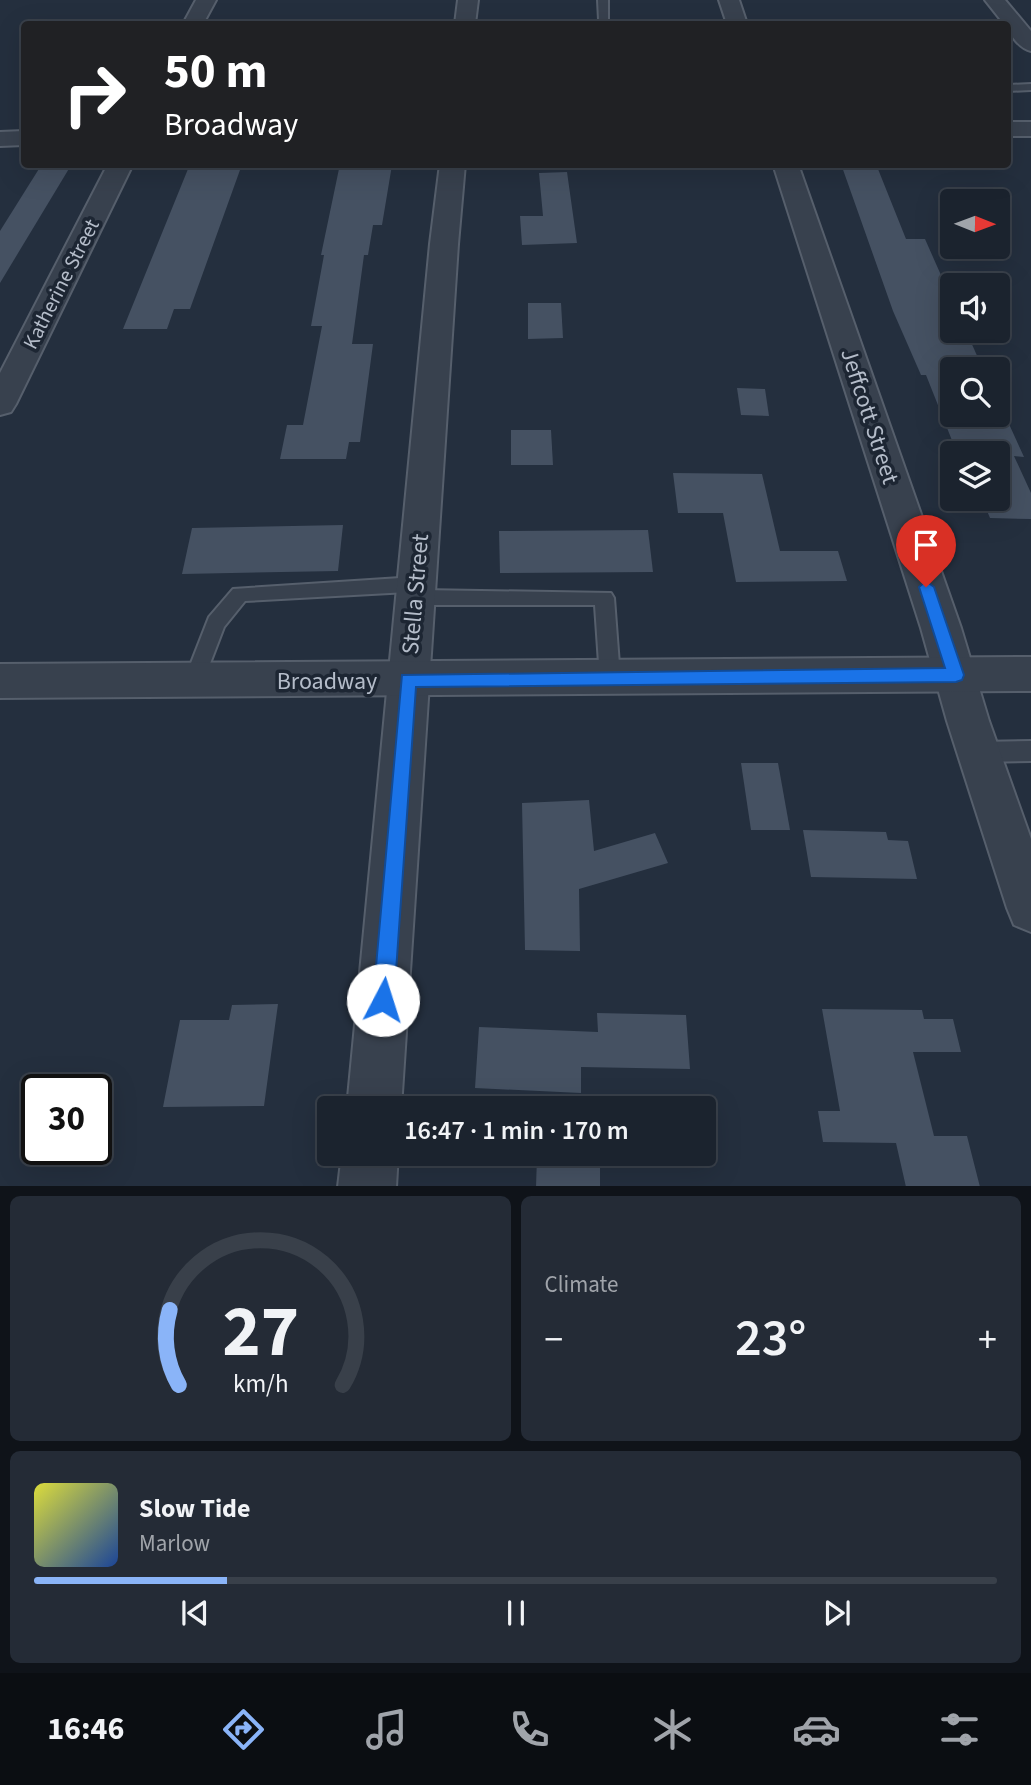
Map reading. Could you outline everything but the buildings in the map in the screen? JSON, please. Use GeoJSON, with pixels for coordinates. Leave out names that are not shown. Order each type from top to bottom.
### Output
{"type":"FeatureCollection","features":[{"type":"Feature","properties":{"kind":"street"},"geometry":{"type":"LineString","coordinates":[[195,21],[206,0]]}},
{"type":"Feature","properties":{"kind":"street"},"geometry":{"type":"LineString","coordinates":[[465,21],[468,0]]}},
{"type":"Feature","properties":{"kind":"street"},"geometry":{"type":"LineString","coordinates":[[729,0],[736,21]]}},
{"type":"Feature","properties":{"kind":"street"},"geometry":{"type":"LineString","coordinates":[[995,0],[1031,45]]}},
{"type":"Feature","properties":{"kind":"street"},"geometry":{"type":"LineString","coordinates":[[1011,129],[1031,129]]}},
{"type":"Feature","properties":{"kind":"street"},"geometry":{"type":"LineString","coordinates":[[0,139],[21,138]]}},
{"type":"Feature","properties":{"kind":"street","name":"Katherine Street"},"geometry":{"type":"LineString","coordinates":[[0,404],[119,168]]}},
{"type":"Feature","properties":{"kind":"street","name":"Stella Street"},"geometry":{"type":"LineString","coordinates":[[375,1096],[453,168]]}},
{"type":"Feature","properties":{"kind":"street","name":"Jeffcott Street"},"geometry":{"type":"LineString","coordinates":[[786,168],[1031,908]]}},
{"type":"Feature","properties":{"kind":"street","name":"Broadway"},"geometry":{"type":"LineString","coordinates":[[0,681],[1031,674]]}},
{"type":"Feature","properties":{"kind":"street"},"geometry":{"type":"LineString","coordinates":[[367,1186],[369,1166]]}},
{"type":"Feature","properties":{"kind":"lane"},"geometry":{"type":"LineString","coordinates":[[603,0],[604,20]]}},
{"type":"Feature","properties":{"kind":"lane"},"geometry":{"type":"LineString","coordinates":[[1011,88],[1031,87]]}},
{"type":"Feature","properties":{"kind":"lane"},"geometry":{"type":"LineString","coordinates":[[194,681],[211,632],[224,607],[240,594],[416,590],[604,598],[610,678]]}},
{"type":"Feature","properties":{"kind":"lane"},"geometry":{"type":"LineString","coordinates":[[978,752],[1031,751]]}},
{"type":"Feature","properties":{"kind":"route"},"geometry":{"type":"LineString","coordinates":[[383,1000],[408,680],[956,675],[926,587]]}}]}
